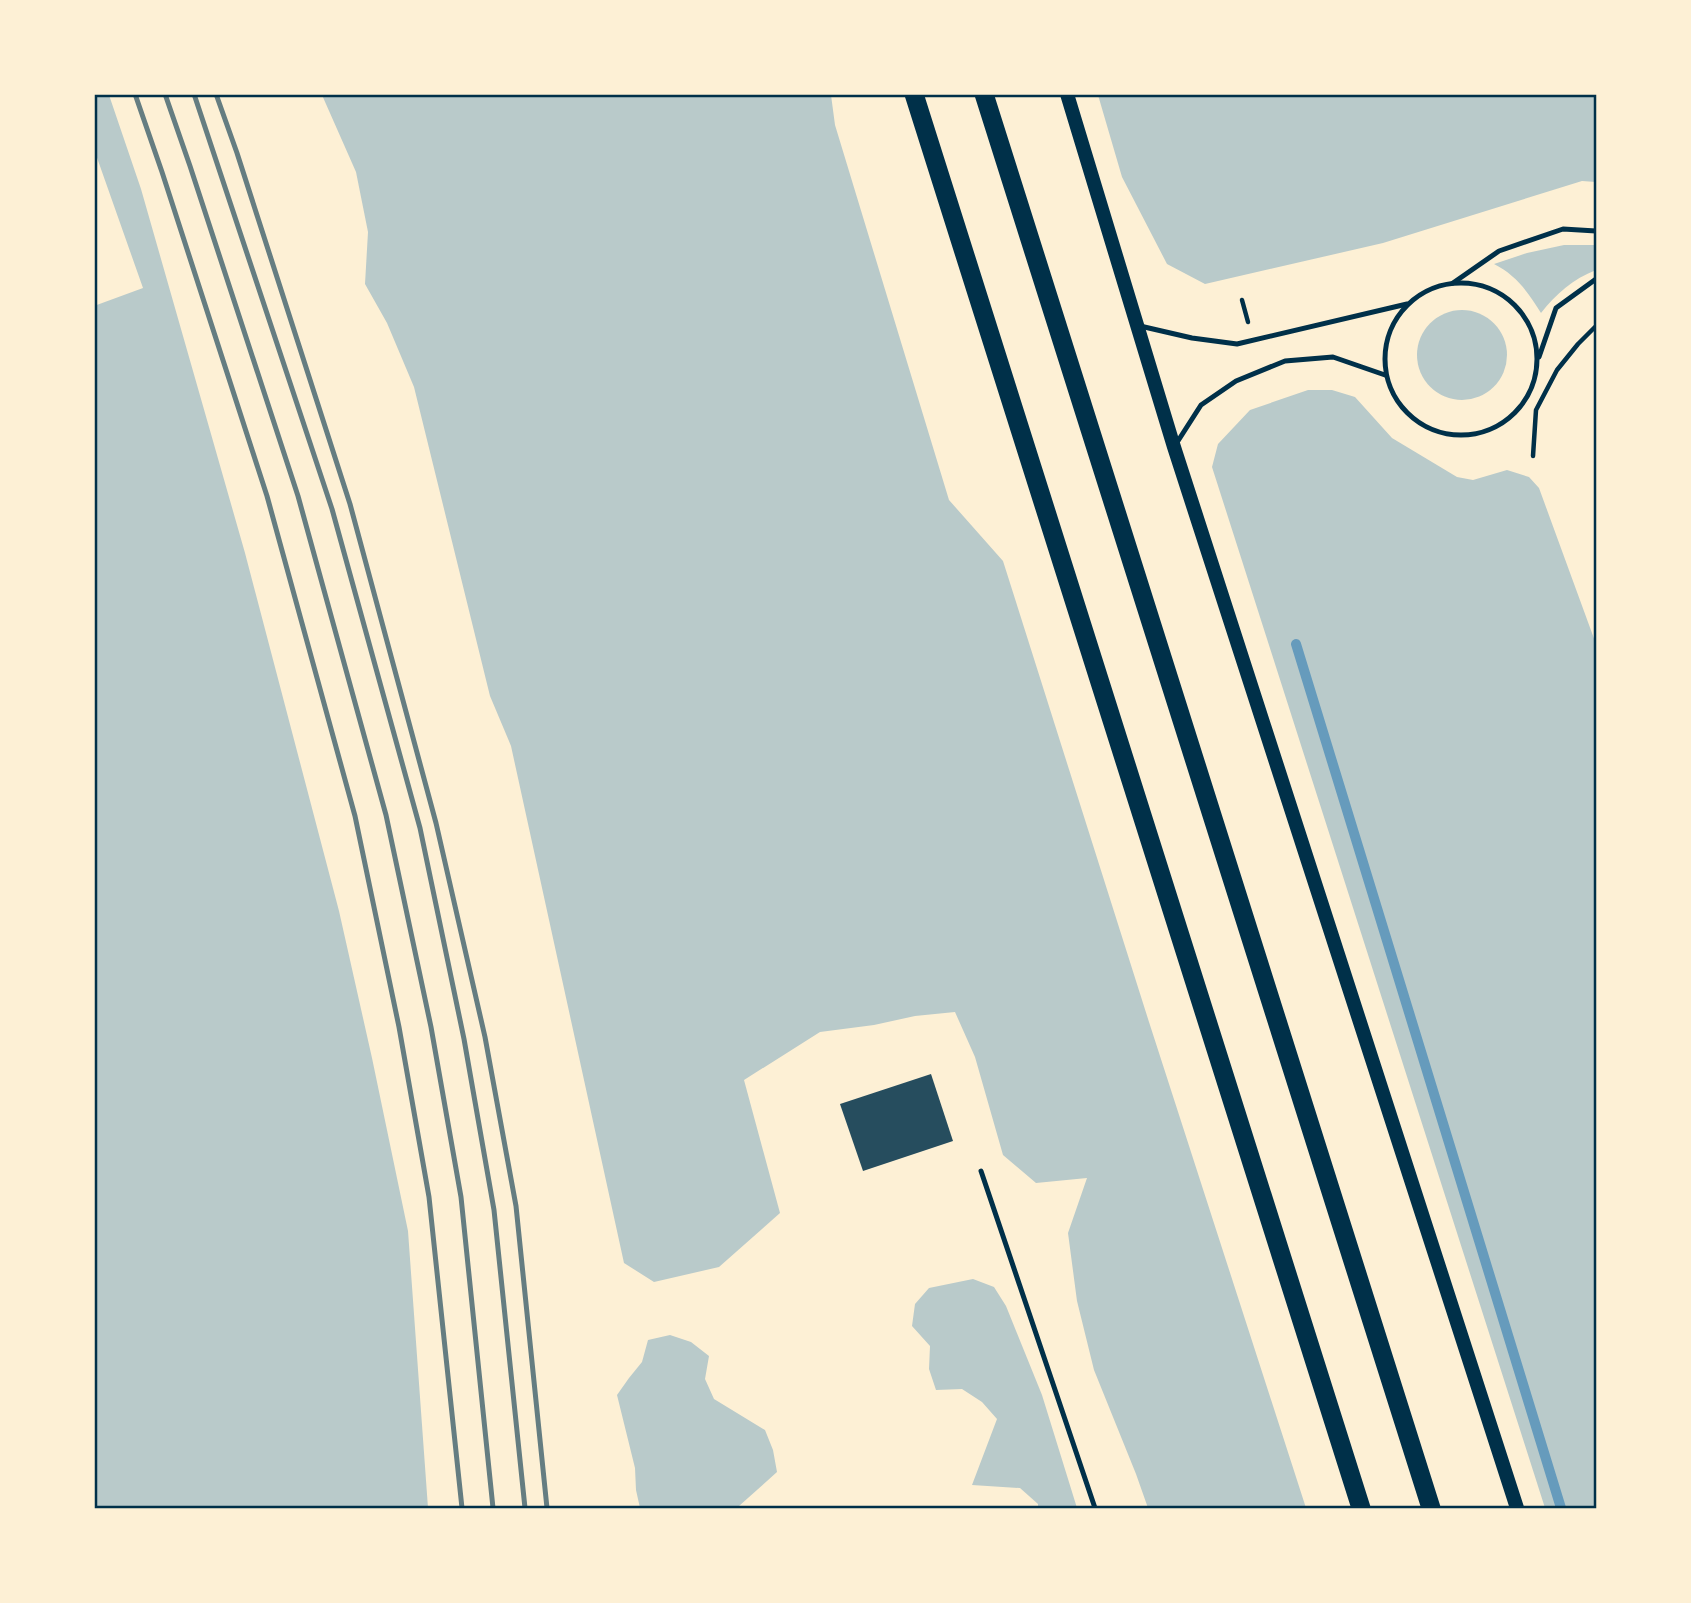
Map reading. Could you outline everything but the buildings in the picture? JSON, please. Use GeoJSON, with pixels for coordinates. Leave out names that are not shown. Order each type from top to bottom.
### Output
{"type":"FeatureCollection","features":[{"type":"Feature","properties":{"kind":"highway"},"geometry":{"type":"LineString","coordinates":[[914,94],[1361,1508]]}},
{"type":"Feature","properties":{"kind":"highway"},"geometry":{"type":"LineString","coordinates":[[984,94],[1431,1508]]}},
{"type":"Feature","properties":{"kind":"main road"},"geometry":{"type":"LineString","coordinates":[[1067,94],[1174,447],[1517,1508]]}},
{"type":"Feature","properties":{"kind":"lane"},"geometry":{"type":"LineString","coordinates":[[1453,283],[1499,251],[1563,229],[1597,231]]}},
{"type":"Feature","properties":{"kind":"lane"},"geometry":{"type":"LineString","coordinates":[[1538,360],[1534,335],[1521,312],[1503,295],[1479,285],[1453,283],[1429,289],[1407,304],[1392,325],[1384,350],[1385,375],[1394,399],[1410,418],[1431,430],[1456,436],[1480,434],[1503,423],[1521,406],[1533,384],[1538,360],[1556,308],[1597,279]]}},
{"type":"Feature","properties":{"kind":"lane"},"geometry":{"type":"LineString","coordinates":[[1138,326],[1192,338],[1237,344],[1407,304]]}},
{"type":"Feature","properties":{"kind":"lane"},"geometry":{"type":"LineString","coordinates":[[1174,447],[1201,405],[1236,381],[1285,361],[1333,357],[1385,375]]}},
{"type":"Feature","properties":{"kind":"lane"},"geometry":{"type":"LineString","coordinates":[[981,1171],[1095,1508]]}},
{"type":"Feature","properties":{"kind":"path"},"geometry":{"type":"LineString","coordinates":[[1533,456],[1536,410],[1557,370],[1597,326]]}},
{"type":"Feature","properties":{"kind":"shaded area"},"geometry":{"type":"Polygon","coordinates":[[[94,95],[109,95],[141,189],[245,553],[339,911],[408,1231],[428,1508],[95,1508],[94,306],[143,288],[95,152],[94,95]]]}},
{"type":"Feature","properties":{"kind":"shaded area"},"geometry":{"type":"Polygon","coordinates":[[[322,95],[831,95],[835,125],[949,500],[1003,561],[1306,1508],[1148,1508],[1094,1370],[1077,1301],[1068,1233],[1087,1178],[1036,1183],[1003,1155],[975,1057],[955,1012],[820,1032],[744,1080],[780,1213],[719,1267],[654,1282],[624,1263],[511,746],[490,696],[414,387],[387,323],[365,284],[368,232],[356,172],[322,95]]]}},
{"type":"Feature","properties":{"kind":"shaded area"},"geometry":{"type":"Polygon","coordinates":[[[1098,95],[1596,95],[1596,182],[1582,181],[1383,243],[1205,284],[1167,264],[1122,177],[1098,95]]]}},
{"type":"Feature","properties":{"kind":"shaded area"},"geometry":{"type":"Polygon","coordinates":[[[1564,245],[1596,245],[1596,270],[1566,288],[1541,313],[1521,285],[1509,273],[1494,264],[1527,253],[1564,245]]]}},
{"type":"Feature","properties":{"kind":"shaded area"},"geometry":{"type":"Polygon","coordinates":[[[1462,310],[1479,313],[1494,323],[1504,338],[1507,355],[1504,372],[1494,387],[1479,397],[1462,400],[1445,397],[1430,387],[1420,372],[1417,355],[1420,338],[1430,323],[1445,313],[1462,310]]]}},
{"type":"Feature","properties":{"kind":"shaded area"},"geometry":{"type":"Polygon","coordinates":[[[1308,390],[1332,390],[1355,397],[1392,438],[1457,477],[1473,480],[1507,470],[1529,477],[1539,488],[1596,644],[1596,1508],[1545,1508],[1212,467],[1218,444],[1250,410],[1308,390]]]}},
{"type":"Feature","properties":{"kind":"shaded area"},"geometry":{"type":"Polygon","coordinates":[[[973,1279],[994,1287],[1006,1306],[1042,1395],[1077,1508],[1038,1508],[1038,1504],[1020,1488],[972,1485],[997,1419],[982,1402],[962,1389],[936,1390],[929,1369],[930,1346],[912,1326],[915,1304],[929,1288],[973,1279]]]}},
{"type":"Feature","properties":{"kind":"shaded area"},"geometry":{"type":"Polygon","coordinates":[[[670,1335],[691,1342],[709,1356],[705,1379],[714,1399],[765,1430],[773,1450],[777,1472],[739,1508],[640,1508],[635,1468],[617,1395],[642,1362],[648,1340],[670,1335]]]}},
{"type":"Feature","properties":{"kind":"waterway"},"geometry":{"type":"LineString","coordinates":[[1296,644],[1561,1508]]}},
{"type":"Feature","properties":{"kind":"railway"},"geometry":{"type":"LineString","coordinates":[[135,94],[267,496],[355,816],[399,1027],[429,1197],[462,1508]]}},
{"type":"Feature","properties":{"kind":"railway"},"geometry":{"type":"LineString","coordinates":[[165,94],[298,496],[386,815],[431,1027],[461,1197],[493,1508]]}},
{"type":"Feature","properties":{"kind":"railway"},"geometry":{"type":"LineString","coordinates":[[194,94],[332,509],[420,828],[464,1039],[494,1210],[525,1508]]}},
{"type":"Feature","properties":{"kind":"railway"},"geometry":{"type":"LineString","coordinates":[[216,94],[350,504],[436,823],[485,1037],[516,1206],[547,1508]]}}]}
